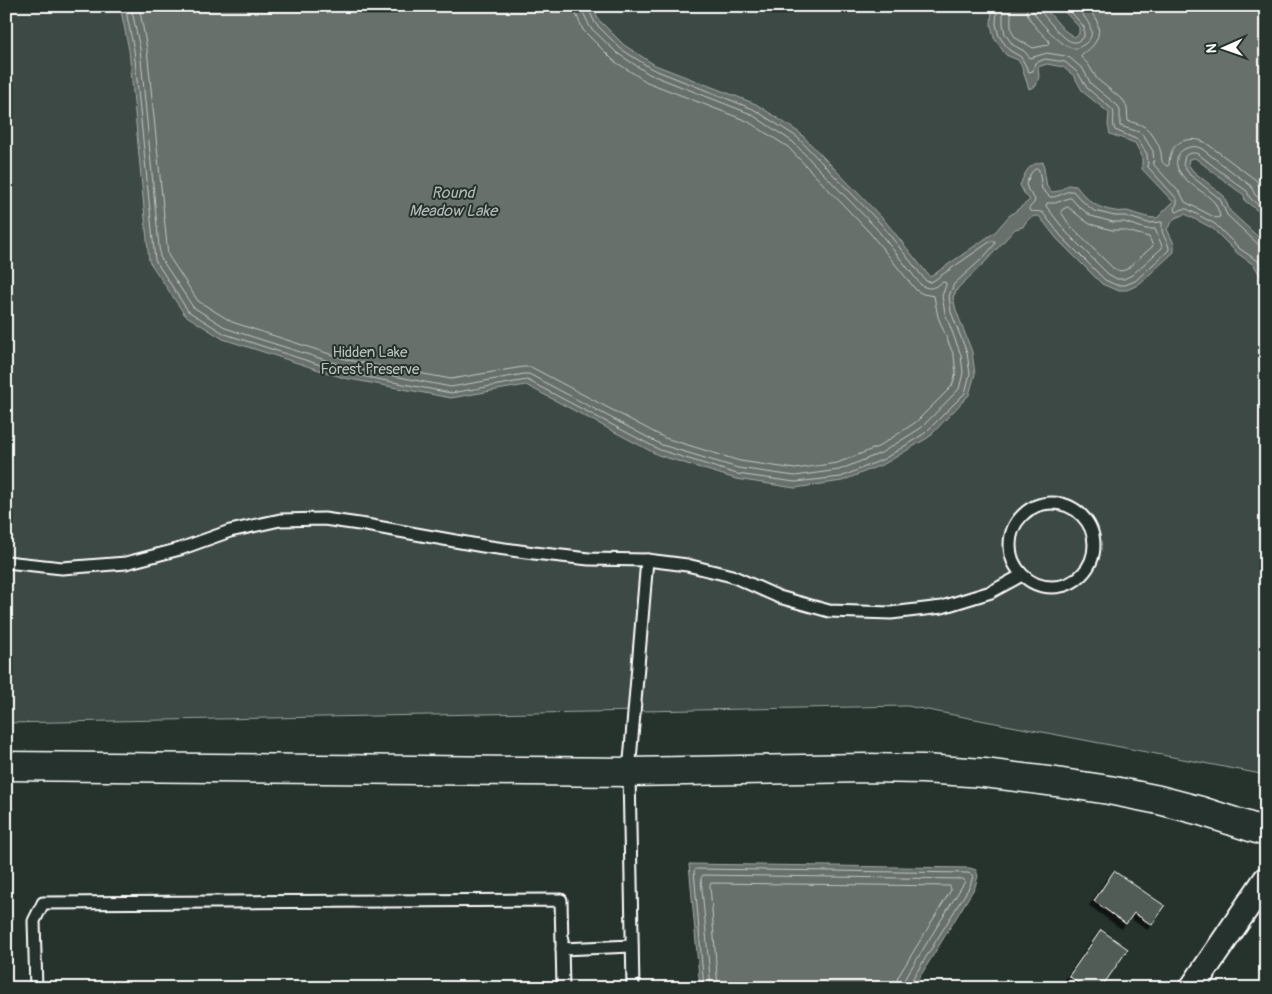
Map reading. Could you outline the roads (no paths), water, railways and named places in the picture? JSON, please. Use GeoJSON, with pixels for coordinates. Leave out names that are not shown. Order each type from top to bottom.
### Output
{"type":"FeatureCollection","features":[{"type":"Feature","properties":{"kind":"main road"},"geometry":{"type":"LineString","coordinates":[[6,766],[629,772],[866,768],[924,769],[1056,782],[1142,797],[1201,811],[1266,832]]}},
{"type":"Feature","properties":{"kind":"street"},"geometry":{"type":"LineString","coordinates":[[1192,988],[1266,879]]}},
{"type":"Feature","properties":{"kind":"lane"},"geometry":{"type":"LineString","coordinates":[[1057,502],[1071,507],[1083,516],[1090,528],[1094,541],[1089,563],[1081,575],[1072,582],[1058,586],[1042,586],[1022,575],[1013,562],[1009,546],[1011,531],[1019,518],[1030,508],[1043,503],[1057,502]]}},
{"type":"Feature","properties":{"kind":"lane"},"geometry":{"type":"LineString","coordinates":[[6,562],[62,568],[126,563],[180,549],[230,531],[280,520],[324,519],[534,553],[589,559],[647,560],[688,565],[732,576],[778,597],[829,611],[890,613],[942,607],[991,592],[1022,575]]}},
{"type":"Feature","properties":{"kind":"lane"},"geometry":{"type":"LineString","coordinates":[[633,988],[629,772],[647,560]]}},
{"type":"Feature","properties":{"kind":"lane"},"geometry":{"type":"LineString","coordinates":[[36,988],[34,921],[43,903],[561,900],[563,988]]}},
{"type":"Feature","properties":{"kind":"lane"},"geometry":{"type":"LineString","coordinates":[[562,948],[632,946]]}},
{"type":"Feature","properties":{"kind":"water","name":"Round Meadow Lake"},"geometry":{"type":"Polygon","coordinates":[[[120,6],[593,6],[598,19],[624,45],[655,65],[756,104],[800,133],[885,221],[930,277],[995,232],[1009,216],[1030,200],[1020,185],[1028,169],[1034,164],[1043,162],[1047,187],[1052,192],[1059,191],[1068,185],[1076,186],[1093,203],[1108,210],[1127,211],[1146,217],[1157,218],[1173,202],[1142,169],[1142,156],[1135,143],[1110,134],[1108,125],[1109,113],[1083,92],[1074,76],[1063,67],[1047,64],[1038,67],[1039,77],[1036,86],[1029,89],[1018,60],[1006,55],[994,38],[991,25],[992,6],[1043,6],[1064,30],[1074,37],[1079,34],[1079,27],[1059,6],[1256,6],[1266,12],[1266,218],[1245,201],[1244,195],[1195,158],[1189,159],[1188,164],[1193,171],[1224,196],[1230,211],[1266,244],[1266,293],[1261,277],[1254,265],[1237,253],[1212,228],[1185,214],[1175,218],[1167,229],[1174,244],[1174,252],[1138,285],[1127,290],[1116,290],[1102,284],[1057,239],[1039,216],[1031,217],[1023,227],[1015,229],[958,288],[953,297],[972,352],[975,374],[969,395],[929,437],[886,463],[842,481],[795,488],[736,479],[658,455],[526,385],[451,398],[344,378],[223,339],[185,315],[149,261],[129,50],[120,6]]]}},
{"type":"Feature","properties":{"kind":"water"},"geometry":{"type":"Polygon","coordinates":[[[689,864],[970,868],[976,870],[978,876],[975,887],[913,988],[700,988],[689,864]]]}},
{"type":"Feature","properties":{"kind":"park label","name":"Hidden Lake Forest Preserve"},"geometry":{"type":"Point","coordinates":[370,360]}}]}
